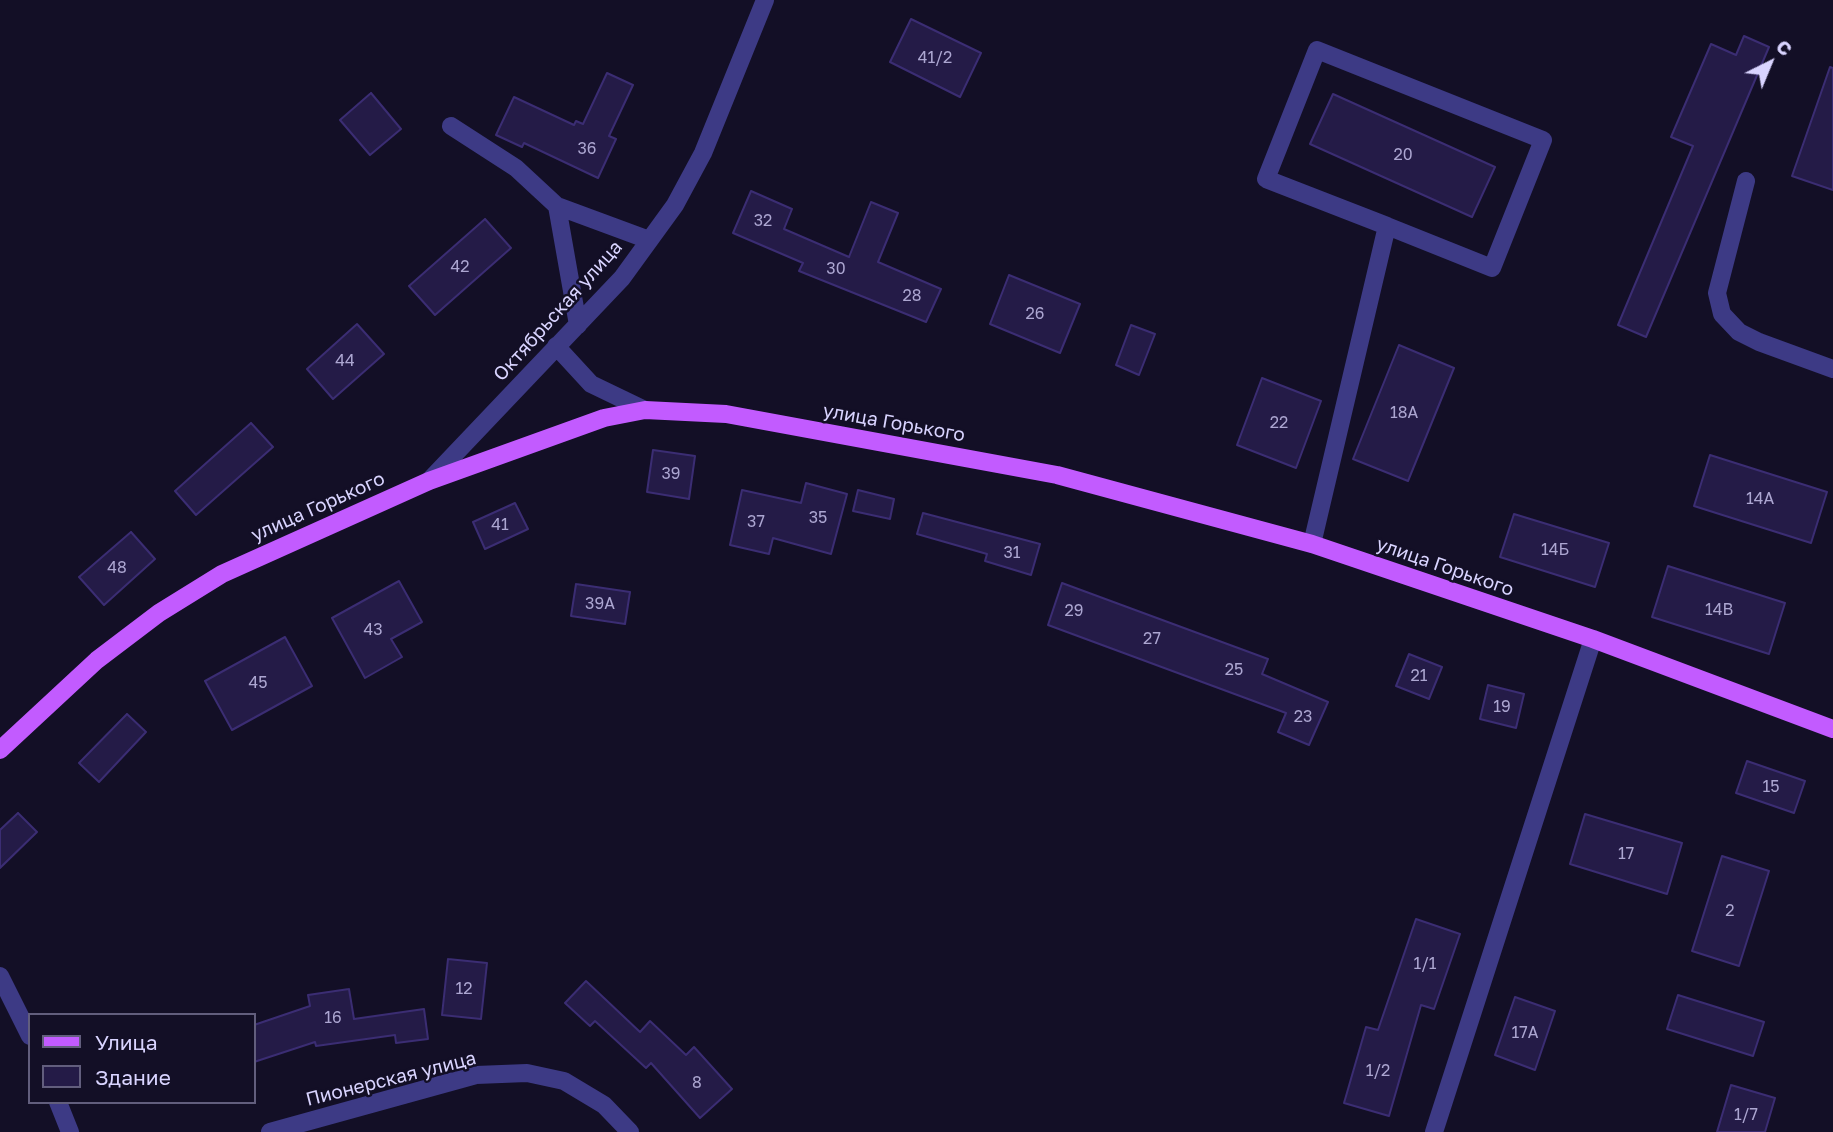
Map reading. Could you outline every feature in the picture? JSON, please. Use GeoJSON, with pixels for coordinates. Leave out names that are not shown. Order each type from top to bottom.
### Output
{"type":"FeatureCollection","features":[{"type":"Feature","properties":{"kind":"main road","name":"улица Горького"},"geometry":{"type":"LineString","coordinates":[[0,750],[97,660],[159,613],[222,574],[429,481],[604,418],[645,410],[726,414],[1057,475],[1312,544],[1593,639],[1833,729]]}},
{"type":"Feature","properties":{"kind":"street","name":"Октябрьская улица"},"geometry":{"type":"LineString","coordinates":[[429,481],[622,278],[675,205],[703,153],[765,0]]}},
{"type":"Feature","properties":{"kind":"street"},"geometry":{"type":"LineString","coordinates":[[1317,50],[1543,140],[1492,268],[1387,226],[1266,179],[1317,50]]}},
{"type":"Feature","properties":{"kind":"street"},"geometry":{"type":"LineString","coordinates":[[450,126],[516,168],[557,206],[649,240]]}},
{"type":"Feature","properties":{"kind":"street"},"geometry":{"type":"LineString","coordinates":[[1746,181],[1717,293],[1722,314],[1739,332],[1759,342],[1833,369]]}},
{"type":"Feature","properties":{"kind":"street"},"geometry":{"type":"LineString","coordinates":[[557,206],[578,325]]}},
{"type":"Feature","properties":{"kind":"street"},"geometry":{"type":"LineString","coordinates":[[1312,544],[1387,226]]}},
{"type":"Feature","properties":{"kind":"street"},"geometry":{"type":"LineString","coordinates":[[556,346],[591,384],[645,410]]}},
{"type":"Feature","properties":{"kind":"street"},"geometry":{"type":"LineString","coordinates":[[1434,1132],[1593,639]]}},
{"type":"Feature","properties":{"kind":"street"},"geometry":{"type":"LineString","coordinates":[[0,976],[28,1032]]}},
{"type":"Feature","properties":{"kind":"street","name":"Пионерская улица"},"geometry":{"type":"LineString","coordinates":[[271,1132],[476,1075],[527,1073],[564,1081],[604,1105],[630,1132]]}},
{"type":"Feature","properties":{"kind":"street"},"geometry":{"type":"LineString","coordinates":[[59,1104],[70,1132]]}},
{"type":"Feature","properties":{"kind":"building"},"geometry":{"type":"Polygon","coordinates":[[[911,19],[981,53],[960,97],[890,62],[911,19]]]}},
{"type":"Feature","properties":{"kind":"building"},"geometry":{"type":"Polygon","coordinates":[[[1744,36],[1769,47],[1646,337],[1618,325],[1693,146],[1671,137],[1711,44],[1736,55],[1744,36]]]}},
{"type":"Feature","properties":{"kind":"building"},"geometry":{"type":"Polygon","coordinates":[[[1830,67],[1833,68],[1833,190],[1792,176],[1830,67]]]}},
{"type":"Feature","properties":{"kind":"building"},"geometry":{"type":"Polygon","coordinates":[[[607,73],[633,85],[609,136],[616,139],[598,178],[524,143],[522,147],[496,135],[514,97],[574,125],[576,121],[583,124],[607,73]]]}},
{"type":"Feature","properties":{"kind":"building"},"geometry":{"type":"Polygon","coordinates":[[[371,93],[401,129],[370,155],[340,120],[371,93]]]}},
{"type":"Feature","properties":{"kind":"building"},"geometry":{"type":"Polygon","coordinates":[[[1333,94],[1495,167],[1472,217],[1310,144],[1333,94]]]}},
{"type":"Feature","properties":{"kind":"building"},"geometry":{"type":"Polygon","coordinates":[[[751,191],[792,209],[784,229],[849,257],[871,202],[898,213],[878,262],[941,289],[926,322],[799,271],[803,263],[733,233],[751,191]]]}},
{"type":"Feature","properties":{"kind":"building"},"geometry":{"type":"Polygon","coordinates":[[[485,219],[511,248],[435,315],[409,286],[485,219]]]}},
{"type":"Feature","properties":{"kind":"building"},"geometry":{"type":"Polygon","coordinates":[[[1009,275],[1080,304],[1060,353],[990,324],[1009,275]]]}},
{"type":"Feature","properties":{"kind":"building"},"geometry":{"type":"Polygon","coordinates":[[[357,324],[384,354],[333,399],[307,369],[357,324]]]}},
{"type":"Feature","properties":{"kind":"building"},"geometry":{"type":"Polygon","coordinates":[[[1131,325],[1155,334],[1139,375],[1116,365],[1131,325]]]}},
{"type":"Feature","properties":{"kind":"building"},"geometry":{"type":"Polygon","coordinates":[[[1399,345],[1454,368],[1408,481],[1353,459],[1399,345]]]}},
{"type":"Feature","properties":{"kind":"building"},"geometry":{"type":"Polygon","coordinates":[[[1262,378],[1321,401],[1296,468],[1237,445],[1262,378]]]}},
{"type":"Feature","properties":{"kind":"building"},"geometry":{"type":"Polygon","coordinates":[[[251,423],[273,447],[196,515],[175,491],[251,423]]]}},
{"type":"Feature","properties":{"kind":"building"},"geometry":{"type":"Polygon","coordinates":[[[653,450],[695,456],[689,499],[647,492],[653,450]]]}},
{"type":"Feature","properties":{"kind":"building"},"geometry":{"type":"Polygon","coordinates":[[[1710,455],[1827,492],[1811,543],[1694,506],[1710,455]]]}},
{"type":"Feature","properties":{"kind":"building"},"geometry":{"type":"Polygon","coordinates":[[[806,483],[847,494],[831,554],[773,538],[769,554],[730,545],[742,490],[801,503],[806,483]]]}},
{"type":"Feature","properties":{"kind":"building"},"geometry":{"type":"Polygon","coordinates":[[[858,490],[894,499],[890,519],[853,511],[858,490]]]}},
{"type":"Feature","properties":{"kind":"building"},"geometry":{"type":"Polygon","coordinates":[[[515,503],[528,529],[485,549],[473,522],[515,503]]]}},
{"type":"Feature","properties":{"kind":"building"},"geometry":{"type":"Polygon","coordinates":[[[923,513],[1040,544],[1031,575],[985,561],[987,554],[917,534],[923,513]]]}},
{"type":"Feature","properties":{"kind":"building"},"geometry":{"type":"Polygon","coordinates":[[[1514,514],[1609,543],[1595,587],[1500,557],[1514,514]]]}},
{"type":"Feature","properties":{"kind":"building"},"geometry":{"type":"Polygon","coordinates":[[[131,532],[155,559],[104,605],[79,577],[131,532]]]}},
{"type":"Feature","properties":{"kind":"building"},"geometry":{"type":"Polygon","coordinates":[[[1668,566],[1785,603],[1769,654],[1652,617],[1668,566]]]}},
{"type":"Feature","properties":{"kind":"building"},"geometry":{"type":"Polygon","coordinates":[[[399,581],[422,622],[391,639],[402,657],[365,678],[332,618],[399,581]]]}},
{"type":"Feature","properties":{"kind":"building"},"geometry":{"type":"Polygon","coordinates":[[[1062,583],[1268,659],[1262,674],[1328,702],[1309,745],[1278,732],[1286,713],[1048,625],[1062,583]]]}},
{"type":"Feature","properties":{"kind":"building"},"geometry":{"type":"Polygon","coordinates":[[[576,584],[630,592],[625,624],[571,616],[576,584]]]}},
{"type":"Feature","properties":{"kind":"building"},"geometry":{"type":"Polygon","coordinates":[[[285,637],[312,686],[232,730],[205,681],[285,637]]]}},
{"type":"Feature","properties":{"kind":"building"},"geometry":{"type":"Polygon","coordinates":[[[1409,654],[1442,667],[1429,699],[1396,686],[1409,654]]]}},
{"type":"Feature","properties":{"kind":"building"},"geometry":{"type":"Polygon","coordinates":[[[1488,685],[1524,694],[1516,728],[1480,719],[1488,685]]]}},
{"type":"Feature","properties":{"kind":"building"},"geometry":{"type":"Polygon","coordinates":[[[127,714],[146,732],[99,782],[79,763],[127,714]]]}},
{"type":"Feature","properties":{"kind":"building"},"geometry":{"type":"Polygon","coordinates":[[[1747,761],[1805,781],[1794,813],[1736,793],[1747,761]]]}},
{"type":"Feature","properties":{"kind":"building"},"geometry":{"type":"Polygon","coordinates":[[[18,813],[37,832],[0,868],[0,830],[18,813]]]}},
{"type":"Feature","properties":{"kind":"building"},"geometry":{"type":"Polygon","coordinates":[[[1585,814],[1682,843],[1667,894],[1570,864],[1585,814]]]}},
{"type":"Feature","properties":{"kind":"building"},"geometry":{"type":"Polygon","coordinates":[[[1722,856],[1769,871],[1739,966],[1692,951],[1722,856]]]}},
{"type":"Feature","properties":{"kind":"building"},"geometry":{"type":"Polygon","coordinates":[[[1416,919],[1460,934],[1434,1009],[1421,1005],[1389,1116],[1344,1103],[1366,1027],[1378,1030],[1416,919]]]}},
{"type":"Feature","properties":{"kind":"building"},"geometry":{"type":"Polygon","coordinates":[[[448,959],[487,963],[481,1019],[442,1015],[448,959]]]}},
{"type":"Feature","properties":{"kind":"building"},"geometry":{"type":"Polygon","coordinates":[[[586,981],[640,1032],[650,1021],[686,1055],[694,1047],[732,1089],[700,1118],[651,1063],[646,1068],[595,1021],[590,1026],[565,1003],[586,981]]]}},
{"type":"Feature","properties":{"kind":"building"},"geometry":{"type":"Polygon","coordinates":[[[349,989],[354,1019],[424,1009],[428,1039],[396,1043],[395,1035],[316,1046],[315,1042],[256,1061],[256,1024],[310,1006],[308,995],[349,989]]]}},
{"type":"Feature","properties":{"kind":"building"},"geometry":{"type":"Polygon","coordinates":[[[1678,995],[1764,1022],[1753,1056],[1667,1029],[1678,995]]]}},
{"type":"Feature","properties":{"kind":"building"},"geometry":{"type":"Polygon","coordinates":[[[1515,997],[1555,1011],[1535,1070],[1495,1055],[1515,997]]]}},
{"type":"Feature","properties":{"kind":"building"},"geometry":{"type":"Polygon","coordinates":[[[1731,1085],[1775,1098],[1765,1132],[1717,1132],[1731,1085]]]}}]}
